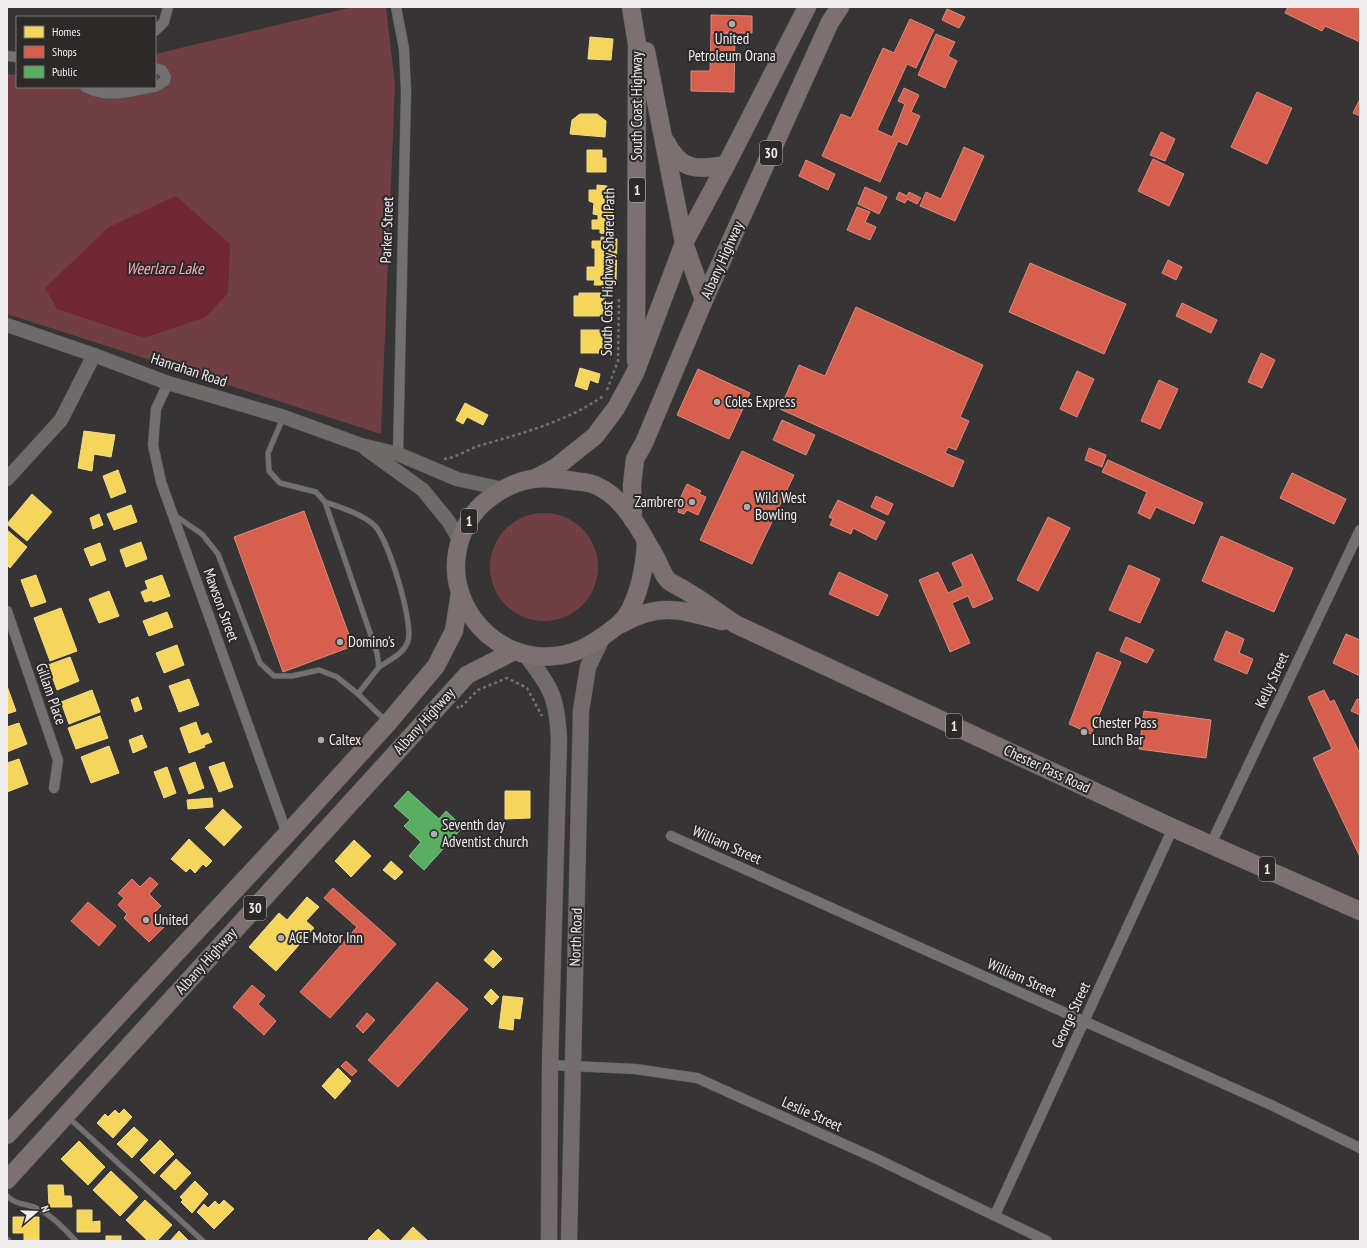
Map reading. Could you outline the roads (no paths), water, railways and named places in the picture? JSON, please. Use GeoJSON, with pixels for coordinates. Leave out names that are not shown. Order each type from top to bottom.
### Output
{"type":"FeatureCollection","features":[{"type":"Feature","properties":{"kind":"highway","name":"South Coast Highway"},"geometry":{"type":"LineString","coordinates":[[631,7],[637,44],[636,373]]}},
{"type":"Feature","properties":{"kind":"highway","name":"South Coast Highway"},"geometry":{"type":"LineString","coordinates":[[639,7],[640,22],[660,130],[684,243],[704,300]]}},
{"type":"Feature","properties":{"kind":"highway","name":"30"},"geometry":{"type":"LineString","coordinates":[[636,373],[684,243],[726,166],[807,8]]}},
{"type":"Feature","properties":{"kind":"highway"},"geometry":{"type":"LineString","coordinates":[[807,8],[835,14]]}},
{"type":"Feature","properties":{"kind":"highway","name":"Albany Highway"},"geometry":{"type":"LineString","coordinates":[[633,520],[632,485],[635,459],[644,443],[704,300],[835,14]]}},
{"type":"Feature","properties":{"kind":"highway"},"geometry":{"type":"LineString","coordinates":[[660,130],[671,152],[677,160],[686,166],[701,169],[726,166]]}},
{"type":"Feature","properties":{"kind":"highway","name":"1"},"geometry":{"type":"LineString","coordinates":[[538,477],[595,484],[618,499],[646,542],[641,583],[629,611],[610,631],[592,644],[567,654],[540,657],[520,653],[501,645],[480,628],[471,617],[460,593],[455,567],[460,541],[472,515],[483,502],[503,489],[538,477],[555,468],[595,436],[616,408],[636,373]]}},
{"type":"Feature","properties":{"kind":"highway","name":"Chester Pass Road"},"geometry":{"type":"LineString","coordinates":[[646,542],[668,581],[690,593],[735,624],[1173,828],[1360,911]]}},
{"type":"Feature","properties":{"kind":"highway","name":"Albany Highway"},"geometry":{"type":"LineString","coordinates":[[7,1135],[287,834],[388,723],[436,666],[454,631],[460,593]]}},
{"type":"Feature","properties":{"kind":"highway","name":"Chester Pass Road"},"geometry":{"type":"LineString","coordinates":[[610,631],[638,615],[662,609],[682,610],[735,624]]}},
{"type":"Feature","properties":{"kind":"highway","name":"Albany Highway"},"geometry":{"type":"LineString","coordinates":[[7,1180],[467,675],[520,653]]}},
{"type":"Feature","properties":{"kind":"main road","name":"Hanrahan Road"},"geometry":{"type":"LineString","coordinates":[[7,325],[94,355],[168,384],[284,417],[361,445],[398,454],[457,479],[503,489]]}},
{"type":"Feature","properties":{"kind":"main road"},"geometry":{"type":"LineString","coordinates":[[7,479],[61,420],[94,355]]}},
{"type":"Feature","properties":{"kind":"main road","name":"Hanrahan Road"},"geometry":{"type":"LineString","coordinates":[[361,445],[423,490],[449,522],[460,541]]}},
{"type":"Feature","properties":{"kind":"main road","name":"North Road"},"geometry":{"type":"LineString","coordinates":[[569,1241],[572,1066],[582,711],[588,667],[610,631]]}},
{"type":"Feature","properties":{"kind":"main road","name":"North Road"},"geometry":{"type":"LineString","coordinates":[[520,653],[541,674],[553,695],[558,720],[559,740],[550,1065],[549,1241]]}},
{"type":"Feature","properties":{"kind":"street"},"geometry":{"type":"LineString","coordinates":[[156,30],[164,22],[168,7]]}},
{"type":"Feature","properties":{"kind":"street","name":"Parker Street"},"geometry":{"type":"LineString","coordinates":[[396,7],[404,49],[406,91],[398,454]]}},
{"type":"Feature","properties":{"kind":"street"},"geometry":{"type":"LineString","coordinates":[[156,68],[162,70],[166,77],[164,81],[156,86]]}},
{"type":"Feature","properties":{"kind":"street"},"geometry":{"type":"LineString","coordinates":[[89,88],[104,94],[113,94],[148,88]]}},
{"type":"Feature","properties":{"kind":"street","name":"Mawson Street"},"geometry":{"type":"LineString","coordinates":[[168,384],[156,409],[153,445],[161,482],[287,834]]}},
{"type":"Feature","properties":{"kind":"street","name":"Kelly Street"},"geometry":{"type":"LineString","coordinates":[[1212,844],[1360,530]]}},
{"type":"Feature","properties":{"kind":"street","name":"Gillam Place"},"geometry":{"type":"LineString","coordinates":[[7,611],[58,760],[54,788]]}},
{"type":"Feature","properties":{"kind":"street","name":"George Street"},"geometry":{"type":"LineString","coordinates":[[995,1215],[1173,828]]}},
{"type":"Feature","properties":{"kind":"street","name":"William Street"},"geometry":{"type":"LineString","coordinates":[[671,836],[1084,1023],[1271,1105],[1360,1148]]}},
{"type":"Feature","properties":{"kind":"street","name":"Leslie Street"},"geometry":{"type":"LineString","coordinates":[[550,1065],[635,1069],[697,1078],[995,1215],[1047,1241]]}},
{"type":"Feature","properties":{"kind":"lane"},"geometry":{"type":"LineString","coordinates":[[284,417],[268,453],[269,471],[280,483],[316,492],[324,502],[377,653],[379,667]]}},
{"type":"Feature","properties":{"kind":"lane"},"geometry":{"type":"LineString","coordinates":[[324,502],[354,512],[375,526],[391,555],[409,626],[408,641],[401,652],[379,667],[358,694]]}},
{"type":"Feature","properties":{"kind":"lane"},"geometry":{"type":"LineString","coordinates":[[172,513],[202,534],[218,554],[260,663],[274,676],[292,676],[319,670],[337,677],[358,694],[388,723]]}},
{"type":"Feature","properties":{"kind":"lane"},"geometry":{"type":"LineString","coordinates":[[66,1115],[202,1241]]}},
{"type":"Feature","properties":{"kind":"lane"},"geometry":{"type":"LineString","coordinates":[[7,1196],[14,1203],[38,1208],[55,1220],[76,1241]]}},
{"type":"Feature","properties":{"kind":"water","name":"Weerlara Lake"},"geometry":{"type":"Polygon","coordinates":[[[176,196],[230,244],[228,293],[206,317],[144,338],[57,309],[45,288],[109,227],[176,196]]]}},
{"type":"Feature","properties":{"kind":"place","name":"United Petroleum Orana"},"geometry":{"type":"Point","coordinates":[732,24]}},
{"type":"Feature","properties":{"kind":"place","name":"Coles Express"},"geometry":{"type":"Point","coordinates":[717,402]}},
{"type":"Feature","properties":{"kind":"place","name":"Zambrero"},"geometry":{"type":"Point","coordinates":[692,502]}},
{"type":"Feature","properties":{"kind":"place","name":"Wild West Bowling"},"geometry":{"type":"Point","coordinates":[747,507]}},
{"type":"Feature","properties":{"kind":"place","name":"Domino's"},"geometry":{"type":"Point","coordinates":[340,642]}},
{"type":"Feature","properties":{"kind":"place","name":"Chester Pass Lunch Bar"},"geometry":{"type":"Point","coordinates":[1084,732]}},
{"type":"Feature","properties":{"kind":"place","name":"Caltex"},"geometry":{"type":"Point","coordinates":[321,740]}},
{"type":"Feature","properties":{"kind":"place","name":"Seventh day Adventist church"},"geometry":{"type":"Point","coordinates":[434,834]}},
{"type":"Feature","properties":{"kind":"place","name":"United"},"geometry":{"type":"Point","coordinates":[146,920]}},
{"type":"Feature","properties":{"kind":"place","name":"ACE Motor Inn"},"geometry":{"type":"Point","coordinates":[281,938]}}]}
